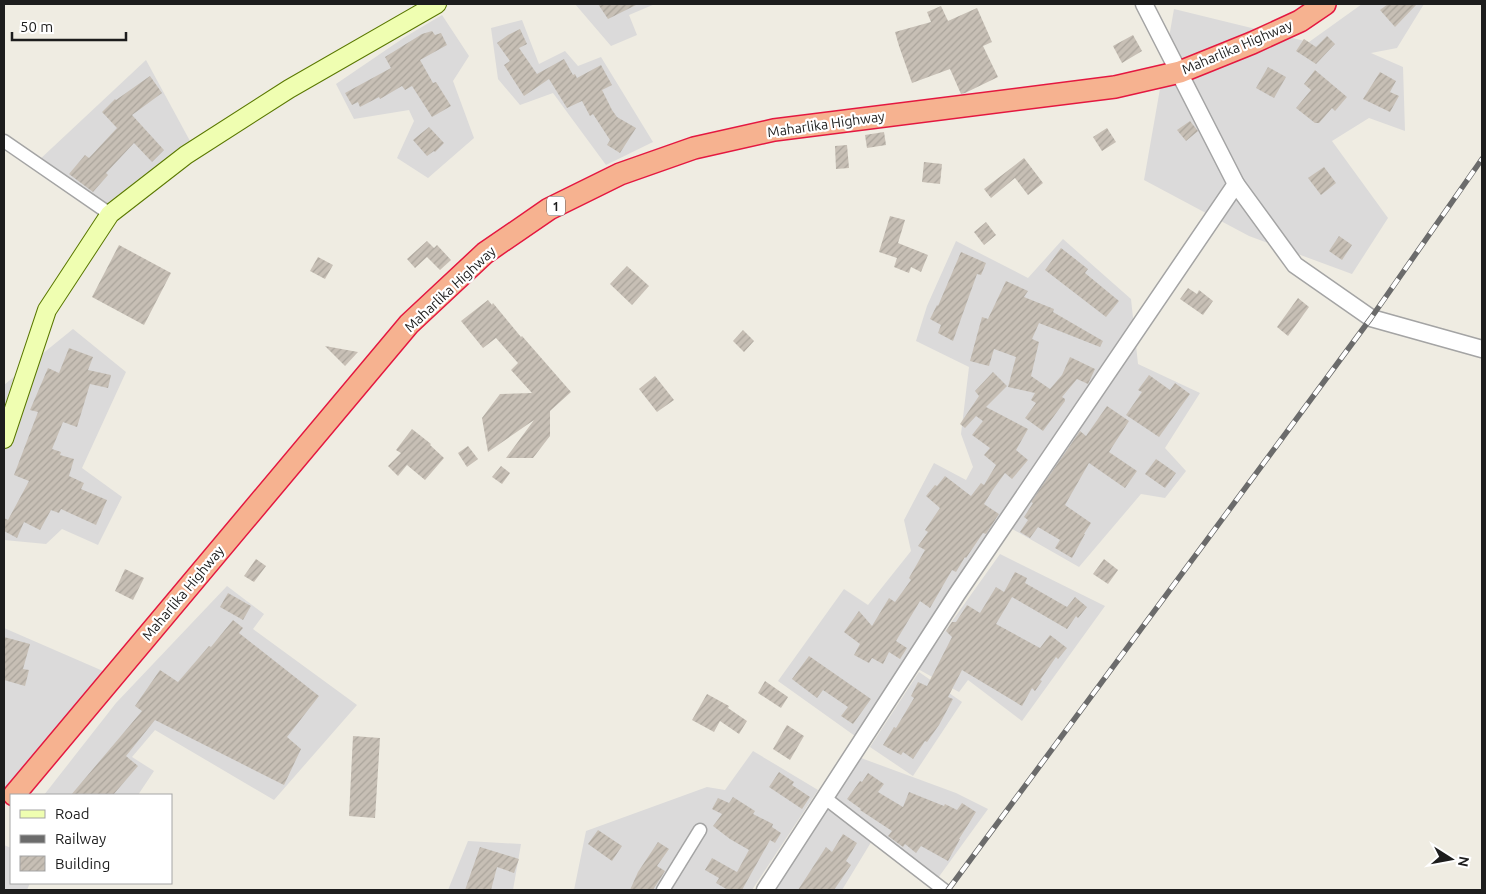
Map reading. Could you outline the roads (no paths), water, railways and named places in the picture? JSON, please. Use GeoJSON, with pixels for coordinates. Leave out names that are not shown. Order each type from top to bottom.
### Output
{"type":"FeatureCollection","features":[{"type":"Feature","properties":{"kind":"highway","name":"Maharlika Highway"},"geometry":{"type":"LineString","coordinates":[[15,794],[409,324],[485,253],[549,209],[620,174],[694,148],[774,130],[1115,86],[1180,72],[1252,43],[1300,20],[1325,4]]}},
{"type":"Feature","properties":{"kind":"main road"},"geometry":{"type":"LineString","coordinates":[[4,439],[47,310],[110,214],[186,155],[289,90],[437,4]]}},
{"type":"Feature","properties":{"kind":"street"},"geometry":{"type":"LineString","coordinates":[[1144,4],[1236,184],[1295,264],[1371,318],[1482,349]]}},
{"type":"Feature","properties":{"kind":"street"},"geometry":{"type":"LineString","coordinates":[[4,141],[110,214]]}},
{"type":"Feature","properties":{"kind":"street"},"geometry":{"type":"LineString","coordinates":[[766,890],[963,586],[1236,184]]}},
{"type":"Feature","properties":{"kind":"street"},"geometry":{"type":"LineString","coordinates":[[825,798],[944,890]]}},
{"type":"Feature","properties":{"kind":"street"},"geometry":{"type":"LineString","coordinates":[[663,890],[700,830]]}},
{"type":"Feature","properties":{"kind":"railway"},"geometry":{"type":"LineString","coordinates":[[948,890],[1371,318],[1482,159]]}}]}
